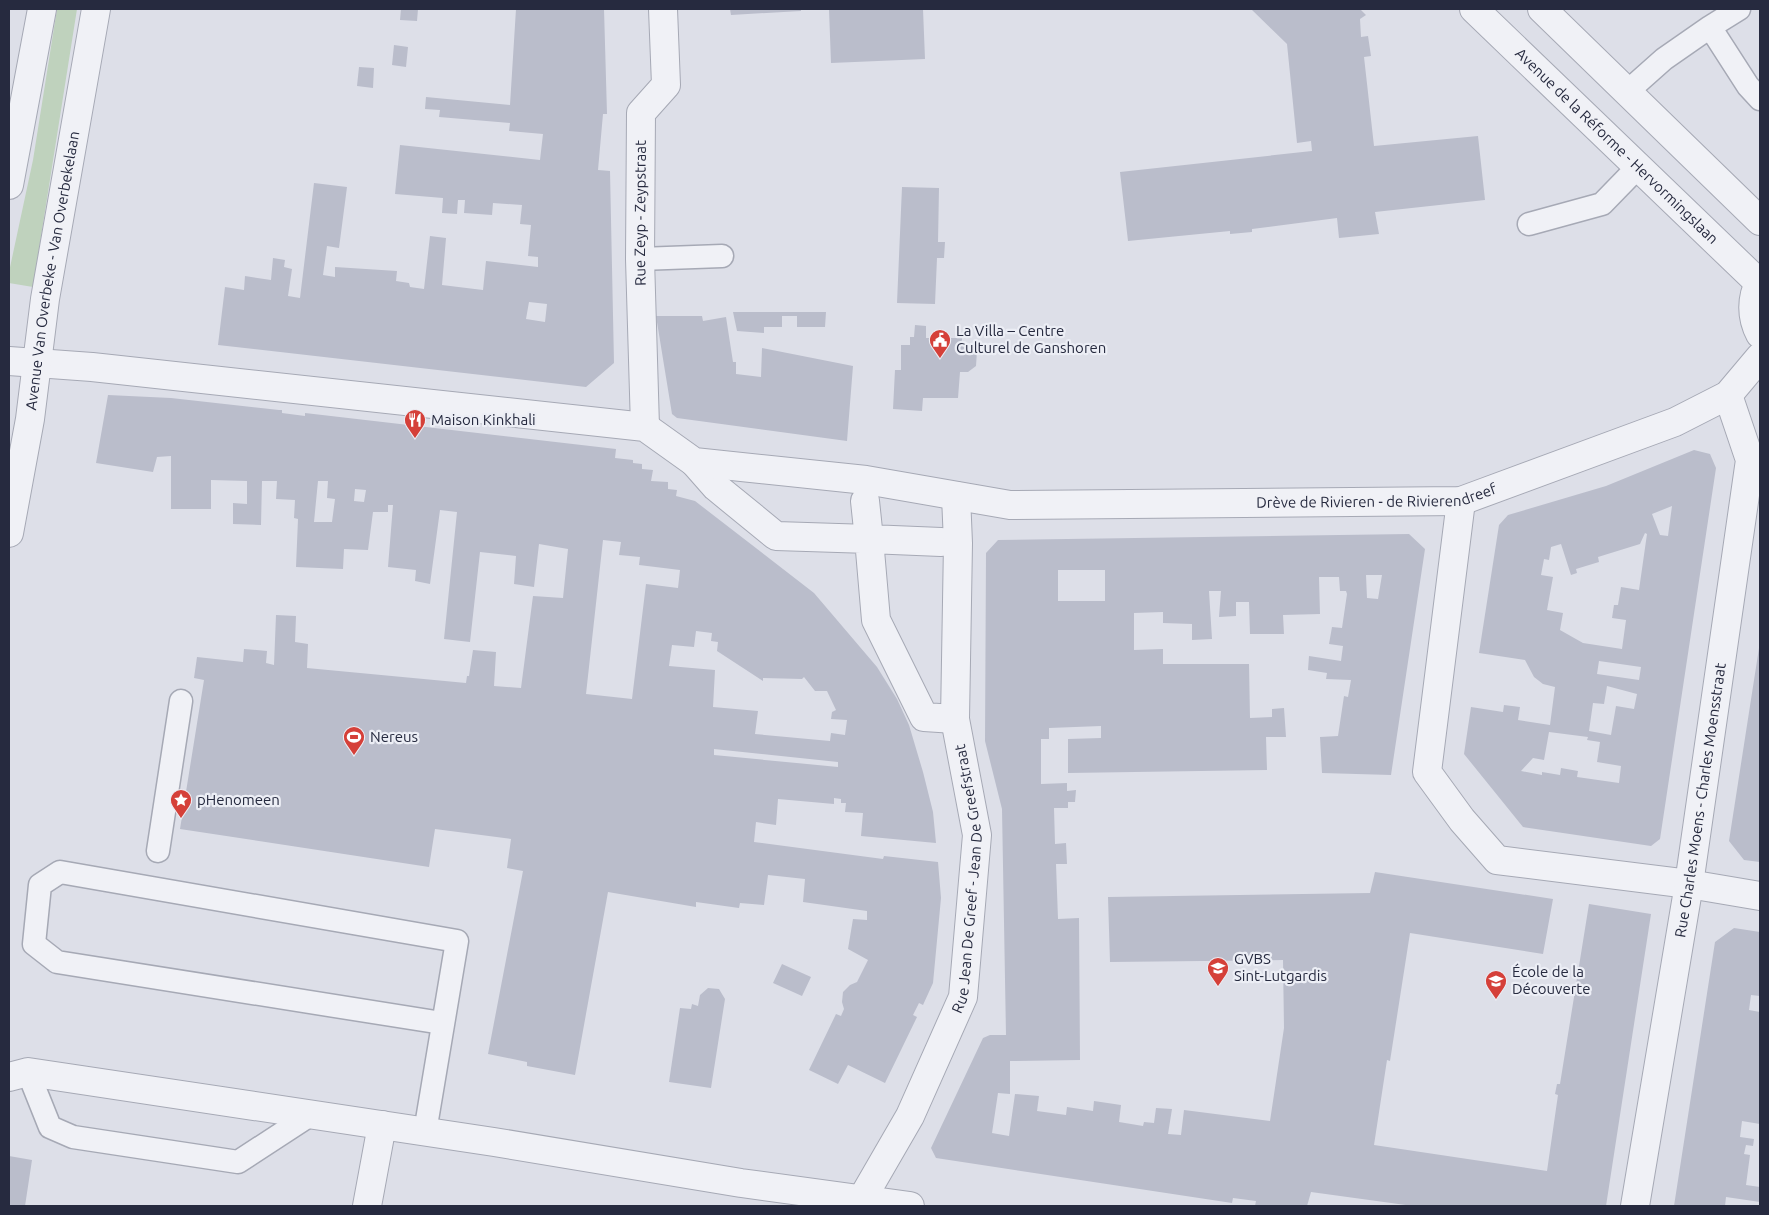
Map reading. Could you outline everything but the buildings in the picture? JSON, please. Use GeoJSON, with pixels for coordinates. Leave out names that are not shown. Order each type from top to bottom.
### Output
{"type":"FeatureCollection","features":[{"type":"Feature","properties":{"kind":"street"},"geometry":{"type":"LineString","coordinates":[[9,186],[42,9]]}},
{"type":"Feature","properties":{"kind":"street","name":"Avenue Van Overbeke - Van Overbekelaan"},"geometry":{"type":"LineString","coordinates":[[9,533],[30,419],[45,299],[96,9]]}},
{"type":"Feature","properties":{"kind":"street","name":"Rue Zeyp - Zeypstraat"},"geometry":{"type":"LineString","coordinates":[[645,427],[640,259],[641,113],[666,85],[663,9]]}},
{"type":"Feature","properties":{"kind":"street","name":"Avenue de la Réforme - Hervormingslaan"},"geometry":{"type":"LineString","coordinates":[[1474,9],[1760,282],[1753,299],[1754,316],[1760,334]]}},
{"type":"Feature","properties":{"kind":"street"},"geometry":{"type":"LineString","coordinates":[[1542,9],[1760,221]]}},
{"type":"Feature","properties":{"kind":"street","name":"Drève de Rivieren - de Rivierendreef"},"geometry":{"type":"LineString","coordinates":[[694,462],[866,480],[1010,505],[1461,501],[1675,422],[1728,395],[1760,357]]}},
{"type":"Feature","properties":{"kind":"street"},"geometry":{"type":"LineString","coordinates":[[9,361],[645,427],[694,462],[716,487],[776,536],[941,542]]}},
{"type":"Feature","properties":{"kind":"street","name":"Rue Charles Moens - Charles Moensstraat"},"geometry":{"type":"LineString","coordinates":[[1636,1206],[1689,884],[1750,460],[1728,395]]}},
{"type":"Feature","properties":{"kind":"street","name":"Rue Jean De Greef - Jean De Greefstraat"},"geometry":{"type":"LineString","coordinates":[[859,1203],[910,1116],[963,997],[978,835],[955,720],[958,543],[956,496]]}},
{"type":"Feature","properties":{"kind":"street"},"geometry":{"type":"LineString","coordinates":[[866,501],[876,620],[924,716],[955,720]]}},
{"type":"Feature","properties":{"kind":"street"},"geometry":{"type":"LineString","coordinates":[[1461,501],[1427,772],[1462,820],[1497,860],[1689,884],[1760,896]]}},
{"type":"Feature","properties":{"kind":"street"},"geometry":{"type":"LineString","coordinates":[[15,1070],[382,1125],[859,1203],[910,1206]]}},
{"type":"Feature","properties":{"kind":"street"},"geometry":{"type":"LineString","coordinates":[[367,1206],[382,1125]]}},
{"type":"Feature","properties":{"kind":"lane"},"geometry":{"type":"LineString","coordinates":[[1628,91],[1664,59],[1739,9]]}},
{"type":"Feature","properties":{"kind":"lane"},"geometry":{"type":"LineString","coordinates":[[1710,28],[1748,86],[1760,99]]}},
{"type":"Feature","properties":{"kind":"lane"},"geometry":{"type":"LineString","coordinates":[[1529,224],[1602,204],[1638,166]]}},
{"type":"Feature","properties":{"kind":"lane"},"geometry":{"type":"LineString","coordinates":[[640,259],[722,256]]}},
{"type":"Feature","properties":{"kind":"lane"},"geometry":{"type":"LineString","coordinates":[[158,851],[181,701]]}},
{"type":"Feature","properties":{"kind":"lane"},"geometry":{"type":"LineString","coordinates":[[425,1132],[457,941],[60,872],[40,885],[34,944],[57,962],[442,1022]]}},
{"type":"Feature","properties":{"kind":"lane"},"geometry":{"type":"LineString","coordinates":[[15,1070],[50,1127],[73,1137],[209,1158],[238,1162],[310,1115]]}},
{"type":"Feature","properties":{"kind":"green space"},"geometry":{"type":"Polygon","coordinates":[[[57,9],[77,9],[33,287],[9,283],[9,272],[33,160],[57,9]]]}},
{"type":"Feature","properties":{"kind":"place","name":"La Villa – Centre Culturel de Ganshoren"},"geometry":{"type":"Point","coordinates":[940,359]}},
{"type":"Feature","properties":{"kind":"place","name":"Maison Kinkhali"},"geometry":{"type":"Point","coordinates":[415,439]}},
{"type":"Feature","properties":{"kind":"place","name":"Nereus"},"geometry":{"type":"Point","coordinates":[354,756]}},
{"type":"Feature","properties":{"kind":"place","name":"pHenomeen"},"geometry":{"type":"Point","coordinates":[181,819]}},
{"type":"Feature","properties":{"kind":"place","name":"GVBS Sint-Lutgardis"},"geometry":{"type":"Point","coordinates":[1218,987]}},
{"type":"Feature","properties":{"kind":"place","name":"École de la Découverte"},"geometry":{"type":"Point","coordinates":[1496,1000]}}]}
